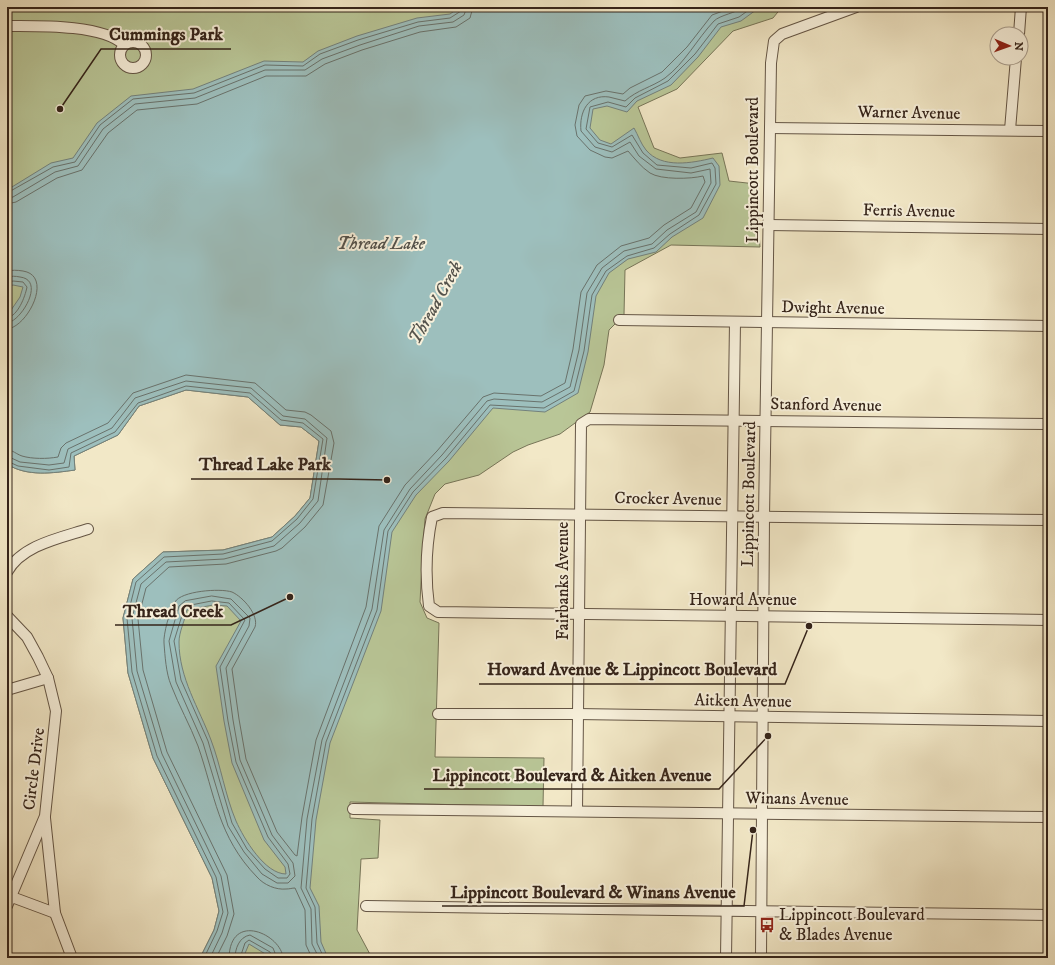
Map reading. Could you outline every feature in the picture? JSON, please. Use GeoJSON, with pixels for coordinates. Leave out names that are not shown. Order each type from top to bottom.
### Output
{"type":"FeatureCollection","features":[{"type":"Feature","properties":{"kind":"street","name":"Lippincott Boulevard"},"geometry":{"type":"LineString","coordinates":[[762,958],[761,912],[764,517],[771,63],[774,41],[782,34],[856,7]]}},
{"type":"Feature","properties":{"kind":"street"},"geometry":{"type":"LineString","coordinates":[[1020,26],[1021,7]]}},
{"type":"Feature","properties":{"kind":"street"},"geometry":{"type":"LineString","coordinates":[[7,26],[63,27],[94,32],[116,38],[124,45]]}},
{"type":"Feature","properties":{"kind":"street"},"geometry":{"type":"LineString","coordinates":[[1010,130],[1015,66]]}},
{"type":"Feature","properties":{"kind":"street","name":"Warner Avenue"},"geometry":{"type":"LineString","coordinates":[[770,128],[1048,131]]}},
{"type":"Feature","properties":{"kind":"street","name":"Ferris Avenue"},"geometry":{"type":"LineString","coordinates":[[769,225],[1048,229]]}},
{"type":"Feature","properties":{"kind":"street","name":"Dwight Avenue"},"geometry":{"type":"LineString","coordinates":[[619,320],[1048,326]]}},
{"type":"Feature","properties":{"kind":"street","name":"Lippincott Boulevard"},"geometry":{"type":"LineString","coordinates":[[726,958],[735,322]]}},
{"type":"Feature","properties":{"kind":"street","name":"Stanford Avenue"},"geometry":{"type":"LineString","coordinates":[[581,424],[589,419],[733,419],[1048,424]]}},
{"type":"Feature","properties":{"kind":"street","name":"Fairbanks Avenue"},"geometry":{"type":"LineString","coordinates":[[577,811],[581,424]]}},
{"type":"Feature","properties":{"kind":"street","name":"Crocker Avenue"},"geometry":{"type":"LineString","coordinates":[[438,612],[429,606],[426,583],[429,534],[432,517],[443,513],[1048,520]]}},
{"type":"Feature","properties":{"kind":"street"},"geometry":{"type":"LineString","coordinates":[[7,572],[13,562],[26,552],[88,529]]}},
{"type":"Feature","properties":{"kind":"street","name":"Howard Avenue"},"geometry":{"type":"LineString","coordinates":[[438,612],[1048,620]]}},
{"type":"Feature","properties":{"kind":"street","name":"Circle Drive"},"geometry":{"type":"LineString","coordinates":[[7,616],[27,637],[48,678],[56,710],[45,816],[9,902]]}},
{"type":"Feature","properties":{"kind":"street"},"geometry":{"type":"LineString","coordinates":[[7,690],[48,678]]}},
{"type":"Feature","properties":{"kind":"street","name":"Aitken Avenue"},"geometry":{"type":"LineString","coordinates":[[438,714],[578,714],[1048,721]]}},
{"type":"Feature","properties":{"kind":"street","name":"Winans Avenue"},"geometry":{"type":"LineString","coordinates":[[353,809],[1048,818]]}},
{"type":"Feature","properties":{"kind":"street"},"geometry":{"type":"LineString","coordinates":[[45,816],[55,913],[72,958]]}},
{"type":"Feature","properties":{"kind":"street"},"geometry":{"type":"LineString","coordinates":[[9,902],[55,913]]}},
{"type":"Feature","properties":{"kind":"street"},"geometry":{"type":"LineString","coordinates":[[366,906],[1048,915]]}},
{"type":"Feature","properties":{"kind":"green space","name":"Thread Lake"},"geometry":{"type":"Polygon","coordinates":[[[7,7],[126,7],[160,10],[222,11],[269,7],[782,7],[773,18],[733,31],[677,89],[638,107],[654,148],[680,158],[722,153],[729,181],[756,184],[760,247],[671,245],[625,270],[624,315],[609,330],[604,365],[590,412],[560,434],[513,452],[479,475],[445,484],[435,494],[425,519],[420,602],[427,618],[439,623],[435,757],[544,758],[543,807],[350,802],[350,818],[380,820],[378,858],[361,859],[357,930],[372,958],[200,958],[214,930],[219,911],[212,878],[153,758],[128,673],[123,618],[133,579],[163,552],[223,550],[272,537],[295,516],[310,498],[319,441],[301,427],[280,425],[248,397],[186,390],[139,406],[118,435],[74,456],[75,470],[40,473],[23,471],[7,464],[7,7]]]}},
{"type":"Feature","properties":{"kind":"water","name":"Thread Lake"},"geometry":{"type":"Polygon","coordinates":[[[460,7],[760,7],[741,21],[721,27],[698,57],[671,85],[637,101],[627,112],[607,106],[593,109],[590,128],[600,140],[611,144],[634,128],[646,150],[660,160],[687,163],[713,158],[719,166],[720,185],[703,218],[672,237],[656,252],[628,259],[609,273],[596,296],[588,352],[578,393],[545,412],[493,408],[449,461],[416,495],[392,532],[381,611],[330,743],[316,820],[310,888],[319,906],[321,942],[328,958],[269,958],[267,955],[249,944],[243,958],[200,958],[214,930],[219,911],[212,878],[153,758],[128,673],[123,618],[133,579],[163,552],[223,550],[272,537],[295,516],[310,498],[319,441],[301,427],[280,425],[248,397],[186,390],[139,406],[118,435],[74,456],[75,470],[40,473],[23,471],[7,464],[7,316],[20,297],[23,287],[13,285],[7,287],[7,190],[51,163],[73,158],[97,123],[131,96],[193,89],[264,61],[303,62],[318,51],[357,36],[417,18],[450,14],[460,7]],[[213,605],[187,610],[179,638],[182,668],[190,692],[211,740],[236,821],[250,846],[263,862],[270,868],[286,874],[285,867],[264,840],[232,763],[216,666],[241,621],[227,606],[213,605]]]}},
{"type":"Feature","properties":{"kind":"railway"},"geometry":{"type":"LineString","coordinates":[[1042,7],[1048,21]]}},
{"type":"Feature","properties":{"kind":"place","name":"Cummings Park"},"geometry":{"type":"Point","coordinates":[60,109]}},
{"type":"Feature","properties":{"kind":"place","name":"Thread Lake Park"},"geometry":{"type":"Point","coordinates":[387,480]}},
{"type":"Feature","properties":{"kind":"place","name":"Thread Creek"},"geometry":{"type":"Point","coordinates":[290,597]}},
{"type":"Feature","properties":{"kind":"place","name":"Howard Avenue & Lippincott Boulevard"},"geometry":{"type":"Point","coordinates":[809,626]}},
{"type":"Feature","properties":{"kind":"place","name":"Lippincott Boulevard & Aitken Avenue"},"geometry":{"type":"Point","coordinates":[768,736]}},
{"type":"Feature","properties":{"kind":"place","name":"Lippincott Boulevard & Winans Avenue"},"geometry":{"type":"Point","coordinates":[753,830]}},
{"type":"Feature","properties":{"kind":"place","name":"Lippincott Boulevard & Blades Avenue"},"geometry":{"type":"Point","coordinates":[767,925]}}]}
